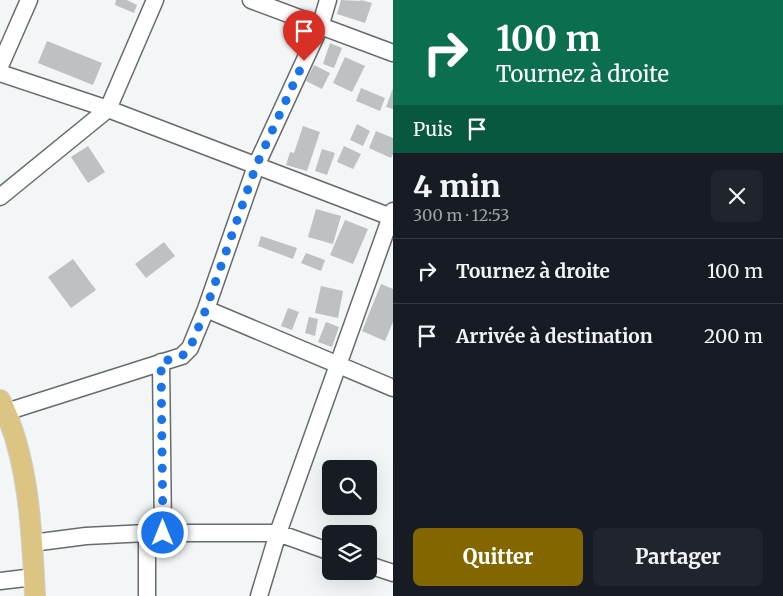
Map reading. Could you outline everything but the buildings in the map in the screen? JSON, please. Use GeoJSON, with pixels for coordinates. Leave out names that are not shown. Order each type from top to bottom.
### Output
{"type":"FeatureCollection","features":[{"type":"Feature","properties":{"kind":"main road"},"geometry":{"type":"LineString","coordinates":[[3,406],[23,467],[32,543],[34,586]]}},
{"type":"Feature","properties":{"kind":"street"},"geometry":{"type":"LineString","coordinates":[[0,66],[29,0]]}},
{"type":"Feature","properties":{"kind":"street"},"geometry":{"type":"LineString","coordinates":[[0,197],[108,109],[155,0]]}},
{"type":"Feature","properties":{"kind":"street"},"geometry":{"type":"LineString","coordinates":[[251,0],[393,52]]}},
{"type":"Feature","properties":{"kind":"street"},"geometry":{"type":"LineString","coordinates":[[3,406],[182,356],[190,348],[206,309],[256,166],[320,26],[328,0]]}},
{"type":"Feature","properties":{"kind":"street"},"geometry":{"type":"LineString","coordinates":[[0,73],[108,109],[256,166],[391,222],[278,533],[259,596]]}},
{"type":"Feature","properties":{"kind":"street"},"geometry":{"type":"LineString","coordinates":[[206,309],[393,388]]}},
{"type":"Feature","properties":{"kind":"street"},"geometry":{"type":"LineString","coordinates":[[147,596],[155,533],[161,362]]}},
{"type":"Feature","properties":{"kind":"street"},"geometry":{"type":"LineString","coordinates":[[32,543],[86,536],[155,533],[278,533],[322,549]]}},
{"type":"Feature","properties":{"kind":"street"},"geometry":{"type":"LineString","coordinates":[[377,568],[393,573]]}},
{"type":"Feature","properties":{"kind":"street"},"geometry":{"type":"LineString","coordinates":[[0,581],[34,586]]}},
{"type":"Feature","properties":{"kind":"route"},"geometry":{"type":"LineString","coordinates":[[163,533],[161,362],[182,356],[190,348],[206,309],[256,166],[304,61]]}}]}
